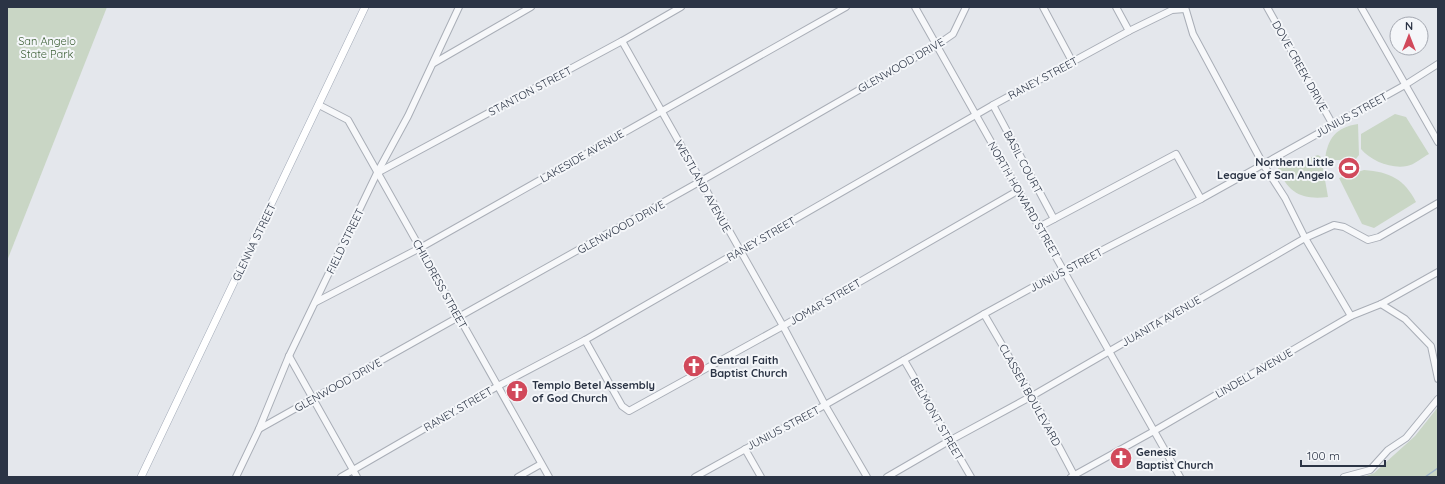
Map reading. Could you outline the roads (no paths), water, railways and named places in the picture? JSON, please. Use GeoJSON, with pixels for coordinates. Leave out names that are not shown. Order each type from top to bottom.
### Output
{"type":"FeatureCollection","features":[{"type":"Feature","properties":{"kind":"main road","name":"GLENNA STREET"},"geometry":{"type":"LineString","coordinates":[[141,477],[365,7]]}},
{"type":"Feature","properties":{"kind":"street","name":"FIELD STREET"},"geometry":{"type":"LineString","coordinates":[[236,477],[259,429],[289,356],[377,173],[408,116],[434,63],[459,7]]}},
{"type":"Feature","properties":{"kind":"street"},"geometry":{"type":"LineString","coordinates":[[434,63],[531,7]]}},
{"type":"Feature","properties":{"kind":"street","name":"STANTON STREET"},"geometry":{"type":"LineString","coordinates":[[377,173],[622,41],[681,7]]}},
{"type":"Feature","properties":{"kind":"street","name":"LAKESIDE AVENUE"},"geometry":{"type":"LineString","coordinates":[[316,302],[420,248],[846,7]]}},
{"type":"Feature","properties":{"kind":"street","name":"NORTH HOWARD STREET"},"geometry":{"type":"LineString","coordinates":[[915,7],[1180,477]]}},
{"type":"Feature","properties":{"kind":"street","name":"GLENWOOD DRIVE"},"geometry":{"type":"LineString","coordinates":[[259,429],[701,181],[936,45],[953,34],[966,7]]}},
{"type":"Feature","properties":{"kind":"street"},"geometry":{"type":"LineString","coordinates":[[1044,7],[1072,63]]}},
{"type":"Feature","properties":{"kind":"street"},"geometry":{"type":"LineString","coordinates":[[1116,7],[1129,31]]}},
{"type":"Feature","properties":{"kind":"street","name":"DOVE CREEK DRIVE"},"geometry":{"type":"LineString","coordinates":[[1267,7],[1333,125]]}},
{"type":"Feature","properties":{"kind":"street"},"geometry":{"type":"LineString","coordinates":[[1361,7],[1404,85],[1438,142]]}},
{"type":"Feature","properties":{"kind":"street"},"geometry":{"type":"LineString","coordinates":[[1185,8],[1193,34],[1263,164],[1285,198],[1305,238],[1351,316]]}},
{"type":"Feature","properties":{"kind":"street","name":"RANEY STREET"},"geometry":{"type":"LineString","coordinates":[[341,477],[498,386],[585,340],[740,252],[992,105],[1129,31],[1172,10],[1185,8]]}},
{"type":"Feature","properties":{"kind":"street","name":"WESTLAND AVENUE"},"geometry":{"type":"LineString","coordinates":[[622,41],[783,326],[825,405],[867,477]]}},
{"type":"Feature","properties":{"kind":"street","name":"JUNIUS STREET"},"geometry":{"type":"LineString","coordinates":[[695,477],[1064,270],[1201,199],[1404,85],[1438,64]]}},
{"type":"Feature","properties":{"kind":"street","name":"CHILDRESS STREET"},"geometry":{"type":"LineString","coordinates":[[319,105],[348,120],[549,477]]}},
{"type":"Feature","properties":{"kind":"street","name":"BASIL COURT"},"geometry":{"type":"LineString","coordinates":[[992,105],[1054,219]]}},
{"type":"Feature","properties":{"kind":"street"},"geometry":{"type":"LineString","coordinates":[[1040,227],[1176,154],[1201,199]]}},
{"type":"Feature","properties":{"kind":"street","name":"JOMAR STREET"},"geometry":{"type":"LineString","coordinates":[[585,340],[622,406],[629,411],[783,326],[1019,190]]}},
{"type":"Feature","properties":{"kind":"street","name":"JUANITA AVENUE"},"geometry":{"type":"LineString","coordinates":[[887,477],[949,440],[1032,396],[1305,238],[1334,225],[1344,227],[1368,240],[1379,237],[1438,202]]}},
{"type":"Feature","properties":{"kind":"street","name":"LINDELL AVENUE"},"geometry":{"type":"LineString","coordinates":[[1073,476],[1154,431],[1351,316],[1381,304],[1438,272]]}},
{"type":"Feature","properties":{"kind":"street"},"geometry":{"type":"LineString","coordinates":[[1381,304],[1405,319],[1431,346],[1438,379]]}},
{"type":"Feature","properties":{"kind":"street","name":"CLASSEN BOULEVARD"},"geometry":{"type":"LineString","coordinates":[[984,314],[1032,396],[1073,476]]}},
{"type":"Feature","properties":{"kind":"street"},"geometry":{"type":"LineString","coordinates":[[289,356],[357,477]]}},
{"type":"Feature","properties":{"kind":"street","name":"BELMONT STREET"},"geometry":{"type":"LineString","coordinates":[[904,360],[971,477]]}},
{"type":"Feature","properties":{"kind":"street"},"geometry":{"type":"LineString","coordinates":[[1344,477],[1370,470],[1388,450],[1406,438],[1438,399]]}},
{"type":"Feature","properties":{"kind":"street"},"geometry":{"type":"LineString","coordinates":[[745,449],[760,477]]}},
{"type":"Feature","properties":{"kind":"street"},"geometry":{"type":"LineString","coordinates":[[518,477],[542,464]]}},
{"type":"Feature","properties":{"kind":"waterway"},"geometry":{"type":"LineString","coordinates":[[1425,477],[1438,468]]}},
{"type":"Feature","properties":{"kind":"place","name":"Northern Little League of San Angelo"},"geometry":{"type":"Point","coordinates":[1349,168]}},
{"type":"Feature","properties":{"kind":"place","name":"Central Faith Baptist Church"},"geometry":{"type":"Point","coordinates":[694,366]}},
{"type":"Feature","properties":{"kind":"place","name":"Templo Betel Assembly of God Church"},"geometry":{"type":"Point","coordinates":[517,391]}},
{"type":"Feature","properties":{"kind":"place","name":"Genesis Baptist Church"},"geometry":{"type":"Point","coordinates":[1121,458]}},
{"type":"Feature","properties":{"kind":"park label","name":"San Angelo State Park"},"geometry":{"type":"Point","coordinates":[47,47]}}]}
